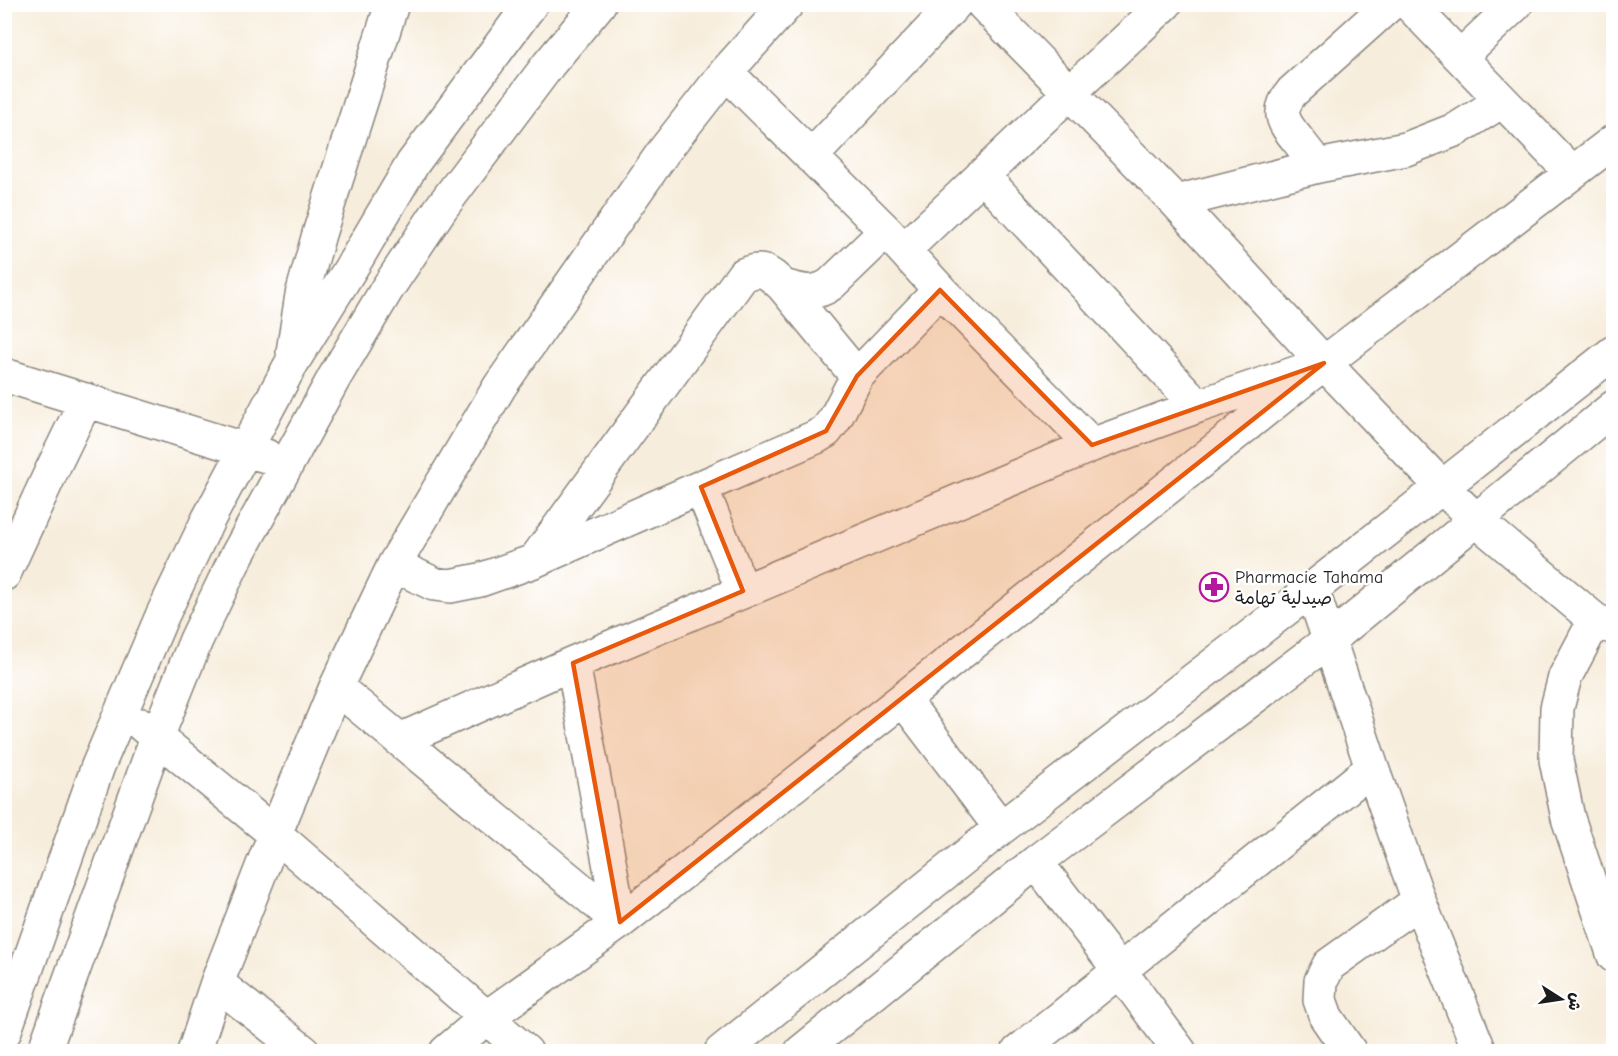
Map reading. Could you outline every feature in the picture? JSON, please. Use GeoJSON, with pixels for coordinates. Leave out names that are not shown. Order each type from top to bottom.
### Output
{"type":"FeatureCollection","features":[{"type":"Feature","properties":{"kind":"street"},"geometry":{"type":"LineString","coordinates":[[290,366],[302,295],[392,4]]}},
{"type":"Feature","properties":{"kind":"street"},"geometry":{"type":"LineString","coordinates":[[4,1033],[98,766],[162,616],[208,520],[290,366],[413,163],[531,4]]}},
{"type":"Feature","properties":{"kind":"street"},"geometry":{"type":"LineString","coordinates":[[44,1052],[157,737],[201,630],[235,559],[334,378],[387,289],[441,208],[543,73],[599,4]]}},
{"type":"Feature","properties":{"kind":"street"},"geometry":{"type":"LineString","coordinates":[[194,1052],[217,983],[275,834],[336,687],[394,565],[500,386],[664,151],[726,72],[787,4]]}},
{"type":"Feature","properties":{"kind":"street"},"geometry":{"type":"LineString","coordinates":[[811,157],[955,4]]}},
{"type":"Feature","properties":{"kind":"street"},"geometry":{"type":"LineString","coordinates":[[983,4],[1176,202],[1442,487],[1476,520],[1604,624],[1565,677],[1557,708],[1556,760],[1568,818],[1614,956]]}},
{"type":"Feature","properties":{"kind":"street"},"geometry":{"type":"LineString","coordinates":[[783,286],[816,292],[824,289],[895,241],[982,175],[1165,4]]}},
{"type":"Feature","properties":{"kind":"street"},"geometry":{"type":"LineString","coordinates":[[1318,166],[1284,122],[1282,111],[1285,101],[1292,92],[1390,4]]}},
{"type":"Feature","properties":{"kind":"street"},"geometry":{"type":"LineString","coordinates":[[1409,4],[1572,173]]}},
{"type":"Feature","properties":{"kind":"street"},"geometry":{"type":"LineString","coordinates":[[1461,57],[1515,4]]}},
{"type":"Feature","properties":{"kind":"street"},"geometry":{"type":"LineString","coordinates":[[726,72],[895,241],[1092,445]]}},
{"type":"Feature","properties":{"kind":"street"},"geometry":{"type":"LineString","coordinates":[[1176,202],[1318,166],[1406,149],[1456,129],[1502,101]]}},
{"type":"Feature","properties":{"kind":"street"},"geometry":{"type":"LineString","coordinates":[[446,1052],[486,1018],[620,921],[903,699],[1324,363],[1614,141]]}},
{"type":"Feature","properties":{"kind":"street"},"geometry":{"type":"LineString","coordinates":[[982,175],[1197,406]]}},
{"type":"Feature","properties":{"kind":"street"},"geometry":{"type":"LineString","coordinates":[[534,561],[743,275],[753,270],[764,271],[773,276],[857,376]]}},
{"type":"Feature","properties":{"kind":"street"},"geometry":{"type":"LineString","coordinates":[[394,565],[434,584],[450,586],[480,580],[534,561],[816,437],[826,431],[835,420],[857,376],[940,290]]}},
{"type":"Feature","properties":{"kind":"street"},"geometry":{"type":"LineString","coordinates":[[721,1052],[1001,828],[1312,590],[1614,352]]}},
{"type":"Feature","properties":{"kind":"street"},"geometry":{"type":"LineString","coordinates":[[400,740],[573,663],[1092,445],[1324,363]]}},
{"type":"Feature","properties":{"kind":"street"},"geometry":{"type":"LineString","coordinates":[[4,375],[287,462]]}},
{"type":"Feature","properties":{"kind":"street"},"geometry":{"type":"LineString","coordinates":[[4,574],[86,400]]}},
{"type":"Feature","properties":{"kind":"street"},"geometry":{"type":"LineString","coordinates":[[801,1052],[1036,862],[1328,640],[1613,408]]}},
{"type":"Feature","properties":{"kind":"street"},"geometry":{"type":"LineString","coordinates":[[701,486],[743,591]]}},
{"type":"Feature","properties":{"kind":"street"},"geometry":{"type":"LineString","coordinates":[[1312,590],[1419,901],[1480,1052]]}},
{"type":"Feature","properties":{"kind":"street"},"geometry":{"type":"LineString","coordinates":[[573,663],[620,921]]}},
{"type":"Feature","properties":{"kind":"street"},"geometry":{"type":"LineString","coordinates":[[336,687],[620,921]]}},
{"type":"Feature","properties":{"kind":"street"},"geometry":{"type":"LineString","coordinates":[[903,699],[1001,828]]}},
{"type":"Feature","properties":{"kind":"street"},"geometry":{"type":"LineString","coordinates":[[123,708],[275,834],[526,1052]]}},
{"type":"Feature","properties":{"kind":"street"},"geometry":{"type":"LineString","coordinates":[[1018,1052],[1372,768]]}},
{"type":"Feature","properties":{"kind":"street"},"geometry":{"type":"LineString","coordinates":[[1036,862],[1180,1052]]}},
{"type":"Feature","properties":{"kind":"street"},"geometry":{"type":"LineString","coordinates":[[1350,1052],[1326,1017],[1320,1000],[1321,981],[1329,965],[1419,901]]}},
{"type":"Feature","properties":{"kind":"street"},"geometry":{"type":"LineString","coordinates":[[217,983],[304,1052]]}},
{"type":"Feature","properties":{"kind":"highlighted area"},"geometry":{"type":"Polygon","coordinates":[[[940,290],[1092,445],[1324,363],[620,922],[573,663],[743,591],[701,487],[826,431],[857,376],[940,290]]]}},
{"type":"Feature","properties":{"kind":"place","name":"Pharmacie Tahama صيدلية تهامة"},"geometry":{"type":"Point","coordinates":[1214,587]}}]}
